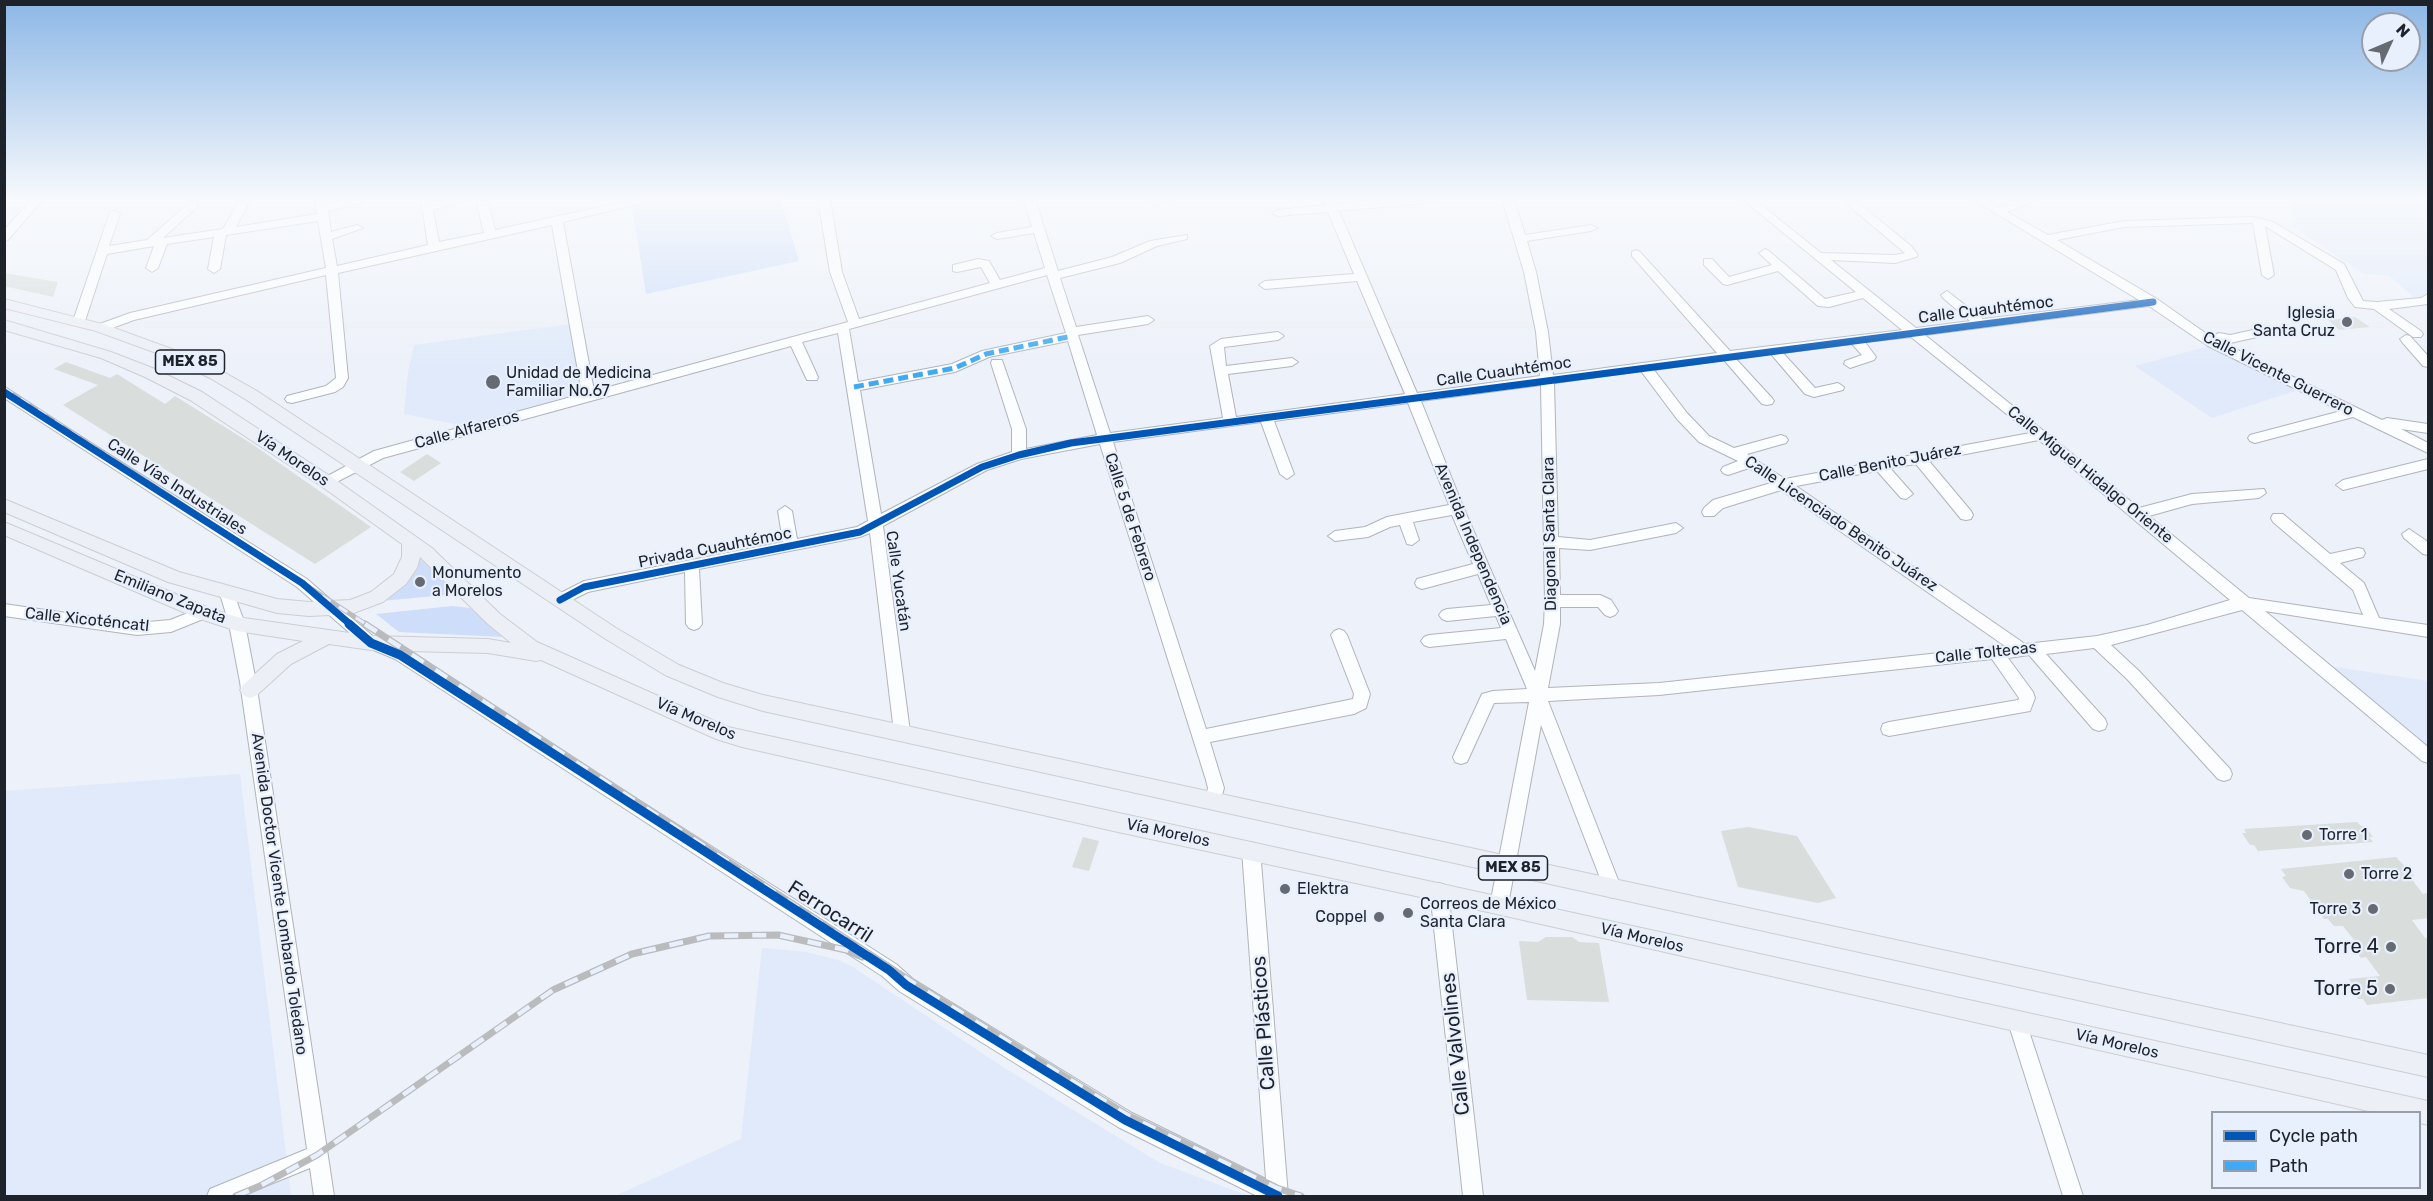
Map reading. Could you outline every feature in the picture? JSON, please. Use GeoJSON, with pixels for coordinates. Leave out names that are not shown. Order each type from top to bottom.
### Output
{"type":"FeatureCollection","features":[{"type":"Feature","properties":{"kind":"main road","name":"Vía Morelos"},"geometry":{"type":"LineString","coordinates":[[4,303],[102,328],[164,351],[215,374],[357,464],[649,657],[710,686],[763,703],[2428,1066]]}},
{"type":"Feature","properties":{"kind":"main road","name":"Vía Morelos"},"geometry":{"type":"LineString","coordinates":[[4,326],[106,355],[170,382],[224,412],[410,541],[439,564],[512,635],[557,660],[723,733],[2419,1111]]}},
{"type":"Feature","properties":{"kind":"main road","name":"Emiliano Zapata"},"geometry":{"type":"LineString","coordinates":[[4,505],[174,577],[277,606],[332,609],[362,604],[376,597],[400,579],[408,568],[411,557],[410,541]]}},
{"type":"Feature","properties":{"kind":"main road","name":"Emiliano Zapata"},"geometry":{"type":"LineString","coordinates":[[4,528],[203,613],[237,624],[371,643],[489,646],[557,660]]}},
{"type":"Feature","properties":{"kind":"main road"},"geometry":{"type":"LineString","coordinates":[[250,690],[284,659],[326,636]]}},
{"type":"Feature","properties":{"kind":"street"},"geometry":{"type":"LineString","coordinates":[[79,321],[100,255]]}},
{"type":"Feature","properties":{"kind":"street"},"geometry":{"type":"LineString","coordinates":[[152,268],[154,255]]}},
{"type":"Feature","properties":{"kind":"street"},"geometry":{"type":"LineString","coordinates":[[214,269],[218,255]]}},
{"type":"Feature","properties":{"kind":"street"},"geometry":{"type":"LineString","coordinates":[[291,399],[330,389],[342,378],[329,255]]}},
{"type":"Feature","properties":{"kind":"street"},"geometry":{"type":"LineString","coordinates":[[102,328],[130,317],[400,255]]}},
{"type":"Feature","properties":{"kind":"street"},"geometry":{"type":"LineString","coordinates":[[563,255],[589,397]]}},
{"type":"Feature","properties":{"kind":"street","name":"Calle Yucatán"},"geometry":{"type":"LineString","coordinates":[[833,255],[849,326],[854,387],[891,626],[902,732]]}},
{"type":"Feature","properties":{"kind":"street","name":"Calle 5 de Febrero"},"geometry":{"type":"LineString","coordinates":[[1047,255],[1216,788],[1213,801]]}},
{"type":"Feature","properties":{"kind":"street","name":"Calle Alfareros"},"geometry":{"type":"LineString","coordinates":[[327,482],[379,454],[997,285],[1116,260],[1127,255]]}},
{"type":"Feature","properties":{"kind":"street","name":"Avenida Independencia"},"geometry":{"type":"LineString","coordinates":[[1352,255],[1538,696],[1613,890]]}},
{"type":"Feature","properties":{"kind":"street","name":"Diagonal Santa Clara"},"geometry":{"type":"LineString","coordinates":[[1498,905],[1552,624],[1553,601],[1546,379],[1537,301],[1524,255]]}},
{"type":"Feature","properties":{"kind":"street"},"geometry":{"type":"LineString","coordinates":[[1637,255],[1767,401]]}},
{"type":"Feature","properties":{"kind":"street"},"geometry":{"type":"LineString","coordinates":[[1767,255],[1824,304],[1864,294]]}},
{"type":"Feature","properties":{"kind":"street"},"geometry":{"type":"LineString","coordinates":[[1817,256],[1895,259],[1911,255]]}},
{"type":"Feature","properties":{"kind":"street","name":"Calle Vicente Guerrero"},"geometry":{"type":"LineString","coordinates":[[2073,255],[2153,302],[2212,343],[2428,448]]}},
{"type":"Feature","properties":{"kind":"street"},"geometry":{"type":"LineString","coordinates":[[2264,255],[2268,275]]}},
{"type":"Feature","properties":{"kind":"street"},"geometry":{"type":"LineString","coordinates":[[2320,255],[2340,267],[2359,304],[2377,306],[2414,303],[2428,298]]}},
{"type":"Feature","properties":{"kind":"street","name":"Calle Miguel Hidalgo Oriente"},"geometry":{"type":"LineString","coordinates":[[1817,256],[2042,435],[2428,756]]}},
{"type":"Feature","properties":{"kind":"street"},"geometry":{"type":"LineString","coordinates":[[1708,262],[1727,281],[1780,267]]}},
{"type":"Feature","properties":{"kind":"street"},"geometry":{"type":"LineString","coordinates":[[957,268],[978,263],[985,264],[997,285]]}},
{"type":"Feature","properties":{"kind":"street"},"geometry":{"type":"LineString","coordinates":[[1265,285],[1361,277]]}},
{"type":"Feature","properties":{"kind":"street"},"geometry":{"type":"LineString","coordinates":[[1947,295],[1980,324]]}},
{"type":"Feature","properties":{"kind":"street","name":"Calle Cuauhtémoc"},"geometry":{"type":"LineString","coordinates":[[876,526],[967,474],[1019,455],[1104,438],[2153,302]]}},
{"type":"Feature","properties":{"kind":"street"},"geometry":{"type":"LineString","coordinates":[[2377,306],[2411,337],[2428,363]]}},
{"type":"Feature","properties":{"kind":"street"},"geometry":{"type":"LineString","coordinates":[[854,387],[955,368],[986,354],[1072,334],[1148,320]]}},
{"type":"Feature","properties":{"kind":"street"},"geometry":{"type":"LineString","coordinates":[[2212,343],[2218,337],[2230,339],[2253,334]]}},
{"type":"Feature","properties":{"kind":"street"},"geometry":{"type":"LineString","coordinates":[[1230,421],[1215,349],[1219,344],[1278,336]]}},
{"type":"Feature","properties":{"kind":"street"},"geometry":{"type":"LineString","coordinates":[[1850,364],[1870,357],[1856,340]]}},
{"type":"Feature","properties":{"kind":"street"},"geometry":{"type":"LineString","coordinates":[[795,341],[812,377]]}},
{"type":"Feature","properties":{"kind":"street"},"geometry":{"type":"LineString","coordinates":[[1774,350],[1810,392],[1838,387]]}},
{"type":"Feature","properties":{"kind":"street"},"geometry":{"type":"LineString","coordinates":[[1220,371],[1292,362]]}},
{"type":"Feature","properties":{"kind":"street"},"geometry":{"type":"LineString","coordinates":[[998,363],[1019,429],[1019,455]]}},
{"type":"Feature","properties":{"kind":"street","name":"Calle Licenciado Benito Juárez"},"geometry":{"type":"LineString","coordinates":[[1645,367],[1700,435],[1709,442],[1751,462],[2026,649],[2099,724]]}},
{"type":"Feature","properties":{"kind":"street","name":"Calle Vías Industriales"},"geometry":{"type":"LineString","coordinates":[[4,392],[302,584],[371,643]]}},
{"type":"Feature","properties":{"kind":"street"},"geometry":{"type":"LineString","coordinates":[[2255,438],[2355,412]]}},
{"type":"Feature","properties":{"kind":"street"},"geometry":{"type":"LineString","coordinates":[[1266,417],[1287,474]]}},
{"type":"Feature","properties":{"kind":"street"},"geometry":{"type":"LineString","coordinates":[[2375,422],[2428,428]]}},
{"type":"Feature","properties":{"kind":"street","name":"Calle Benito Juárez"},"geometry":{"type":"LineString","coordinates":[[1708,512],[1718,504],[1783,484],[2042,435]]}},
{"type":"Feature","properties":{"kind":"street"},"geometry":{"type":"LineString","coordinates":[[1734,453],[1780,440]]}},
{"type":"Feature","properties":{"kind":"street"},"geometry":{"type":"LineString","coordinates":[[1919,458],[1966,515]]}},
{"type":"Feature","properties":{"kind":"street"},"geometry":{"type":"LineString","coordinates":[[1728,470],[1751,462]]}},
{"type":"Feature","properties":{"kind":"street"},"geometry":{"type":"LineString","coordinates":[[2343,485],[2428,464]]}},
{"type":"Feature","properties":{"kind":"street"},"geometry":{"type":"LineString","coordinates":[[1879,465],[1906,494]]}},
{"type":"Feature","properties":{"kind":"street"},"geometry":{"type":"LineString","coordinates":[[2137,514],[2192,499],[2259,492]]}},
{"type":"Feature","properties":{"kind":"street"},"geometry":{"type":"LineString","coordinates":[[1335,536],[1368,532],[1387,522],[1457,509]]}},
{"type":"Feature","properties":{"kind":"street"},"geometry":{"type":"LineString","coordinates":[[785,511],[791,546]]}},
{"type":"Feature","properties":{"kind":"street"},"geometry":{"type":"LineString","coordinates":[[1405,518],[1412,540]]}},
{"type":"Feature","properties":{"kind":"street"},"geometry":{"type":"LineString","coordinates":[[2278,518],[2359,587],[2374,622]]}},
{"type":"Feature","properties":{"kind":"street","name":"Privada Cuauhtémoc"},"geometry":{"type":"LineString","coordinates":[[560,600],[584,587],[860,532],[876,526]]}},
{"type":"Feature","properties":{"kind":"street"},"geometry":{"type":"LineString","coordinates":[[1552,542],[1590,545],[1676,528]]}},
{"type":"Feature","properties":{"kind":"street"},"geometry":{"type":"LineString","coordinates":[[2409,534],[2428,550]]}},
{"type":"Feature","properties":{"kind":"street"},"geometry":{"type":"LineString","coordinates":[[2328,560],[2358,553]]}},
{"type":"Feature","properties":{"kind":"street","name":"Privada Cuauhtémoc"},"geometry":{"type":"LineString","coordinates":[[692,566],[694,624]]}},
{"type":"Feature","properties":{"kind":"street"},"geometry":{"type":"LineString","coordinates":[[1422,583],[1483,567]]}},
{"type":"Feature","properties":{"kind":"street","name":"Avenida Doctor Vicente Lombardo Toledano"},"geometry":{"type":"LineString","coordinates":[[228,594],[237,624],[250,690],[324,1197]]}},
{"type":"Feature","properties":{"kind":"street"},"geometry":{"type":"LineString","coordinates":[[1553,601],[1600,601],[1606,604],[1610,611]]}},
{"type":"Feature","properties":{"kind":"street","name":"Calle Toltecas"},"geometry":{"type":"LineString","coordinates":[[1461,758],[1488,698],[1659,689],[2097,642],[2125,637],[2229,605],[2245,603],[2428,631]]}},
{"type":"Feature","properties":{"kind":"street","name":"Calle Xicoténcatl"},"geometry":{"type":"LineString","coordinates":[[4,610],[137,628],[171,626],[203,613]]}},
{"type":"Feature","properties":{"kind":"street"},"geometry":{"type":"LineString","coordinates":[[1447,615],[1500,610]]}},
{"type":"Feature","properties":{"kind":"street"},"geometry":{"type":"LineString","coordinates":[[1429,641],[1510,633]]}},
{"type":"Feature","properties":{"kind":"street"},"geometry":{"type":"LineString","coordinates":[[1200,737],[1348,709],[1360,703],[1362,694],[1339,635]]}},
{"type":"Feature","properties":{"kind":"street"},"geometry":{"type":"LineString","coordinates":[[2097,642],[2133,675],[2224,774]]}},
{"type":"Feature","properties":{"kind":"street","name":"Ferrocarril"},"geometry":{"type":"LineString","coordinates":[[371,643],[400,655],[889,970],[906,986],[1094,1102],[1125,1120],[1278,1196]]}},
{"type":"Feature","properties":{"kind":"street"},"geometry":{"type":"LineString","coordinates":[[1889,729],[2024,706],[2027,698],[2025,692],[1995,652]]}},
{"type":"Feature","properties":{"kind":"street","name":"Calle Plásticos"},"geometry":{"type":"LineString","coordinates":[[1251,850],[1278,1196]]}},
{"type":"Feature","properties":{"kind":"street","name":"Calle Valvolines"},"geometry":{"type":"LineString","coordinates":[[1439,891],[1473,1197]]}},
{"type":"Feature","properties":{"kind":"street"},"geometry":{"type":"LineString","coordinates":[[2017,1022],[2073,1197]]}},
{"type":"Feature","properties":{"kind":"street"},"geometry":{"type":"LineString","coordinates":[[217,1197],[317,1155]]}},
{"type":"Feature","properties":{"kind":"shaded area"},"geometry":{"type":"Polygon","coordinates":[[[640,255],[797,255],[799,261],[646,294],[640,255]]]}},
{"type":"Feature","properties":{"kind":"shaded area"},"geometry":{"type":"Polygon","coordinates":[[[2336,255],[2428,255],[2428,296],[2416,299],[2389,276],[2364,274],[2336,255]]]}},
{"type":"Feature","properties":{"kind":"shaded area","name":"Unidad de Medicina Familiar No.67"},"geometry":{"type":"Polygon","coordinates":[[[570,324],[580,393],[453,429],[454,424],[404,414],[408,372],[414,345],[570,324]]]}},
{"type":"Feature","properties":{"kind":"shaded area"},"geometry":{"type":"Polygon","coordinates":[[[2209,346],[2298,390],[2212,418],[2135,366],[2209,346]]]}},
{"type":"Feature","properties":{"kind":"shaded area"},"geometry":{"type":"Polygon","coordinates":[[[418,557],[457,594],[381,601],[418,557]]]}},
{"type":"Feature","properties":{"kind":"shaded area"},"geometry":{"type":"Polygon","coordinates":[[[452,606],[470,608],[503,637],[399,632],[376,614],[452,606]]]}},
{"type":"Feature","properties":{"kind":"shaded area"},"geometry":{"type":"Polygon","coordinates":[[[2329,666],[2428,681],[2428,747],[2329,666]]]}},
{"type":"Feature","properties":{"kind":"shaded area"},"geometry":{"type":"Polygon","coordinates":[[[240,774],[291,1196],[5,1196],[4,791],[240,774]]]}},
{"type":"Feature","properties":{"kind":"shaded area"},"geometry":{"type":"Polygon","coordinates":[[[762,948],[806,952],[838,960],[853,967],[1006,1069],[1160,1163],[1249,1196],[615,1196],[741,1139],[762,948]]]}},
{"type":"Feature","properties":{"kind":"building"},"geometry":{"type":"Polygon","coordinates":[[[4,273],[58,282],[53,297],[4,286],[4,273]]]}},
{"type":"Feature","properties":{"kind":"building","name":"Iglesia Santa Cruz"},"geometry":{"type":"Polygon","coordinates":[[[2355,317],[2370,327],[2339,330],[2328,320],[2355,317]]]}},
{"type":"Feature","properties":{"kind":"building"},"geometry":{"type":"Polygon","coordinates":[[[66,362],[110,378],[117,374],[165,404],[175,396],[252,444],[371,527],[315,564],[63,405],[98,385],[54,369],[66,362]]]}},
{"type":"Feature","properties":{"kind":"building"},"geometry":{"type":"Polygon","coordinates":[[[427,454],[441,463],[414,481],[400,472],[427,454]]]}},
{"type":"Feature","properties":{"kind":"building","name":"Torre 1"},"geometry":{"type":"Polygon","coordinates":[[[2357,822],[2365,826],[2373,837],[2369,837],[2373,842],[2258,851],[2254,845],[2250,845],[2242,833],[2246,833],[2244,829],[2357,822]]]}},
{"type":"Feature","properties":{"kind":"building"},"geometry":{"type":"Polygon","coordinates":[[[1748,827],[1797,836],[1836,898],[1818,903],[1738,887],[1721,831],[1748,827]]]}},
{"type":"Feature","properties":{"kind":"building"},"geometry":{"type":"Polygon","coordinates":[[[1083,837],[1099,841],[1089,871],[1072,867],[1083,837]]]}},
{"type":"Feature","properties":{"kind":"building"},"geometry":{"type":"Polygon","coordinates":[[[2396,857],[2414,876],[2409,876],[2423,894],[2428,893],[2428,918],[2412,920],[2425,938],[2428,938],[2428,998],[2367,1005],[2363,999],[2358,999],[2349,985],[2353,985],[2349,979],[2380,976],[2366,957],[2361,958],[2352,946],[2358,945],[2343,926],[2334,926],[2328,919],[2324,919],[2304,891],[2290,888],[2282,877],[2286,876],[2281,869],[2396,857]]]}},
{"type":"Feature","properties":{"kind":"building"},"geometry":{"type":"Polygon","coordinates":[[[1546,937],[1572,937],[1579,942],[1599,943],[1609,1002],[1527,1000],[1519,941],[1538,942],[1546,937]]]}},
{"type":"Feature","properties":{"kind":"railway"},"geometry":{"type":"LineString","coordinates":[[4,388],[367,625]]}},
{"type":"Feature","properties":{"kind":"railway"},"geometry":{"type":"LineString","coordinates":[[365,624],[915,984],[1129,1116],[1277,1188],[1301,1196]]}},
{"type":"Feature","properties":{"kind":"railway"},"geometry":{"type":"LineString","coordinates":[[236,1196],[260,1186],[317,1155],[553,990],[632,954],[709,936],[778,935],[846,950],[862,957]]}},
{"type":"Feature","properties":{"kind":"marked path"},"geometry":{"type":"LineString","coordinates":[[854,387],[955,368],[986,354],[1072,336]]}},
{"type":"Feature","properties":{"kind":"cycle path"},"geometry":{"type":"LineString","coordinates":[[560,600],[584,587],[860,532],[982,467],[1019,455],[1071,443],[2153,302]]}},
{"type":"Feature","properties":{"kind":"cycle path"},"geometry":{"type":"LineString","coordinates":[[4,392],[302,583],[371,643],[400,655],[889,970],[906,985],[1125,1120],[1278,1196]]}},
{"type":"Feature","properties":{"kind":"place","name":"Iglesia Santa Cruz"},"geometry":{"type":"Point","coordinates":[2347,322]}},
{"type":"Feature","properties":{"kind":"place","name":"Unidad de Medicina Familiar No.67"},"geometry":{"type":"Point","coordinates":[493,382]}},
{"type":"Feature","properties":{"kind":"place","name":"Monumento a Morelos"},"geometry":{"type":"Point","coordinates":[420,582]}},
{"type":"Feature","properties":{"kind":"place","name":"Torre 1"},"geometry":{"type":"Point","coordinates":[2307,835]}},
{"type":"Feature","properties":{"kind":"place","name":"Torre 2"},"geometry":{"type":"Point","coordinates":[2349,874]}},
{"type":"Feature","properties":{"kind":"place","name":"Elektra"},"geometry":{"type":"Point","coordinates":[1285,889]}},
{"type":"Feature","properties":{"kind":"place","name":"Torre 3"},"geometry":{"type":"Point","coordinates":[2373,909]}},
{"type":"Feature","properties":{"kind":"place","name":"Correos de México Santa Clara"},"geometry":{"type":"Point","coordinates":[1408,913]}},
{"type":"Feature","properties":{"kind":"place","name":"Coppel"},"geometry":{"type":"Point","coordinates":[1379,917]}},
{"type":"Feature","properties":{"kind":"place","name":"Torre 4"},"geometry":{"type":"Point","coordinates":[2391,947]}},
{"type":"Feature","properties":{"kind":"place","name":"Torre 5"},"geometry":{"type":"Point","coordinates":[2390,989]}}]}
